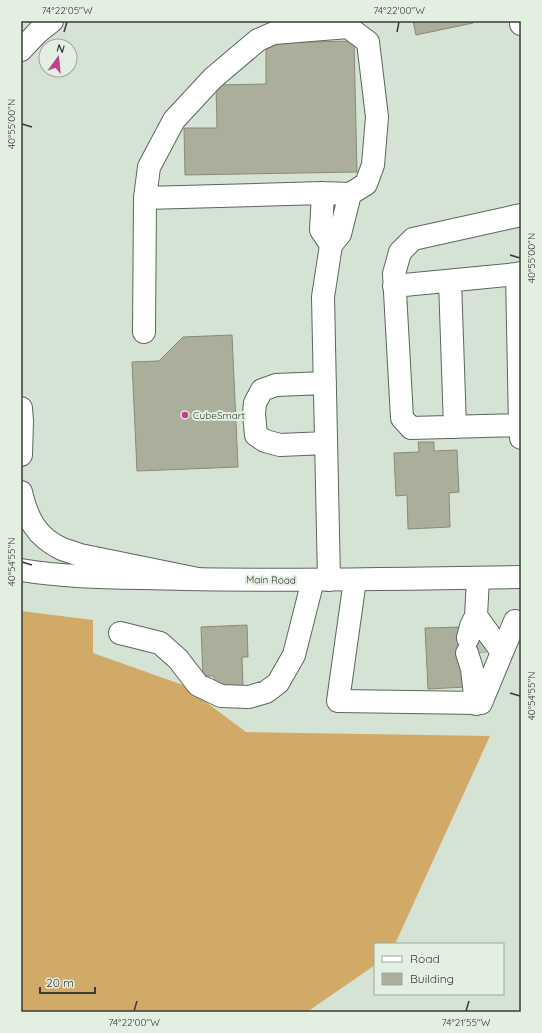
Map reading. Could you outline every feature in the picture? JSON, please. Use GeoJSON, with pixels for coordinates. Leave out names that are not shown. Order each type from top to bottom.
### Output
{"type":"FeatureCollection","features":[{"type":"Feature","properties":{"kind":"main road"},"geometry":{"type":"LineString","coordinates":[[21,50],[38,32],[52,21]]}},
{"type":"Feature","properties":{"kind":"main road"},"geometry":{"type":"LineString","coordinates":[[144,332],[145,198],[149,167],[174,120],[218,73],[258,40],[274,34],[348,27],[368,42],[377,118],[373,165],[366,184],[350,194],[323,193],[145,198]]}},
{"type":"Feature","properties":{"kind":"main road"},"geometry":{"type":"LineString","coordinates":[[323,193],[321,230],[331,245]]}},
{"type":"Feature","properties":{"kind":"main road"},"geometry":{"type":"LineString","coordinates":[[120,633],[160,643],[178,659],[198,685],[221,696],[249,697],[266,692],[278,683],[294,655],[321,580],[326,443],[323,297],[331,245],[340,234],[350,194]]}},
{"type":"Feature","properties":{"kind":"main road"},"geometry":{"type":"LineString","coordinates":[[394,286],[519,273],[520,432],[455,427],[411,428],[402,418],[394,286],[394,274],[400,252],[413,239],[521,215]]}},
{"type":"Feature","properties":{"kind":"main road"},"geometry":{"type":"LineString","coordinates":[[450,281],[455,427]]}},
{"type":"Feature","properties":{"kind":"main road"},"geometry":{"type":"LineString","coordinates":[[325,383],[276,385],[262,390],[255,403],[254,414],[256,435],[265,441],[280,445],[326,443]]}},
{"type":"Feature","properties":{"kind":"main road"},"geometry":{"type":"LineString","coordinates":[[21,408],[21,455]]}},
{"type":"Feature","properties":{"kind":"main road"},"geometry":{"type":"LineString","coordinates":[[21,492],[29,519],[38,532],[50,542],[62,548],[80,555],[198,579]]}},
{"type":"Feature","properties":{"kind":"main road","name":"Main Road"},"geometry":{"type":"LineString","coordinates":[[21,570],[68,575],[198,579],[355,580],[521,578]]}},
{"type":"Feature","properties":{"kind":"main road"},"geometry":{"type":"LineString","coordinates":[[476,704],[472,642],[478,578]]}},
{"type":"Feature","properties":{"kind":"main road"},"geometry":{"type":"LineString","coordinates":[[355,580],[338,701],[481,704],[514,621]]}},
{"type":"Feature","properties":{"kind":"main road"},"geometry":{"type":"LineString","coordinates":[[472,642],[502,652]]}},
{"type":"Feature","properties":{"kind":"shaded area"},"geometry":{"type":"Polygon","coordinates":[[[21,611],[93,620],[93,653],[183,685],[246,732],[490,736],[395,943],[374,943],[374,966],[307,1012],[21,1012],[21,611]]]}},
{"type":"Feature","properties":{"kind":"building"},"geometry":{"type":"Polygon","coordinates":[[[413,21],[472,21],[473,23],[416,35],[413,21]]]}},
{"type":"Feature","properties":{"kind":"building"},"geometry":{"type":"Polygon","coordinates":[[[354,41],[357,172],[185,175],[184,128],[217,128],[216,85],[266,84],[266,43],[354,41]]]}},
{"type":"Feature","properties":{"kind":"building","name":"CubeSmart"},"geometry":{"type":"Polygon","coordinates":[[[232,335],[238,467],[137,471],[132,362],[159,361],[183,337],[232,335]]]}},
{"type":"Feature","properties":{"kind":"building"},"geometry":{"type":"Polygon","coordinates":[[[418,442],[434,442],[434,451],[457,450],[459,492],[449,493],[450,527],[408,529],[407,495],[396,496],[394,453],[419,452],[418,442]]]}},
{"type":"Feature","properties":{"kind":"building"},"geometry":{"type":"Polygon","coordinates":[[[247,625],[248,657],[242,657],[243,686],[215,687],[214,676],[203,676],[201,627],[247,625]]]}},
{"type":"Feature","properties":{"kind":"building"},"geometry":{"type":"Polygon","coordinates":[[[463,627],[486,637],[486,652],[477,653],[466,687],[428,689],[425,628],[463,627]]]}},
{"type":"Feature","properties":{"kind":"tunnel"},"geometry":{"type":"LineString","coordinates":[[476,637],[477,653]]}},
{"type":"Feature","properties":{"kind":"place","name":"CubeSmart"},"geometry":{"type":"Point","coordinates":[185,415]}}]}
